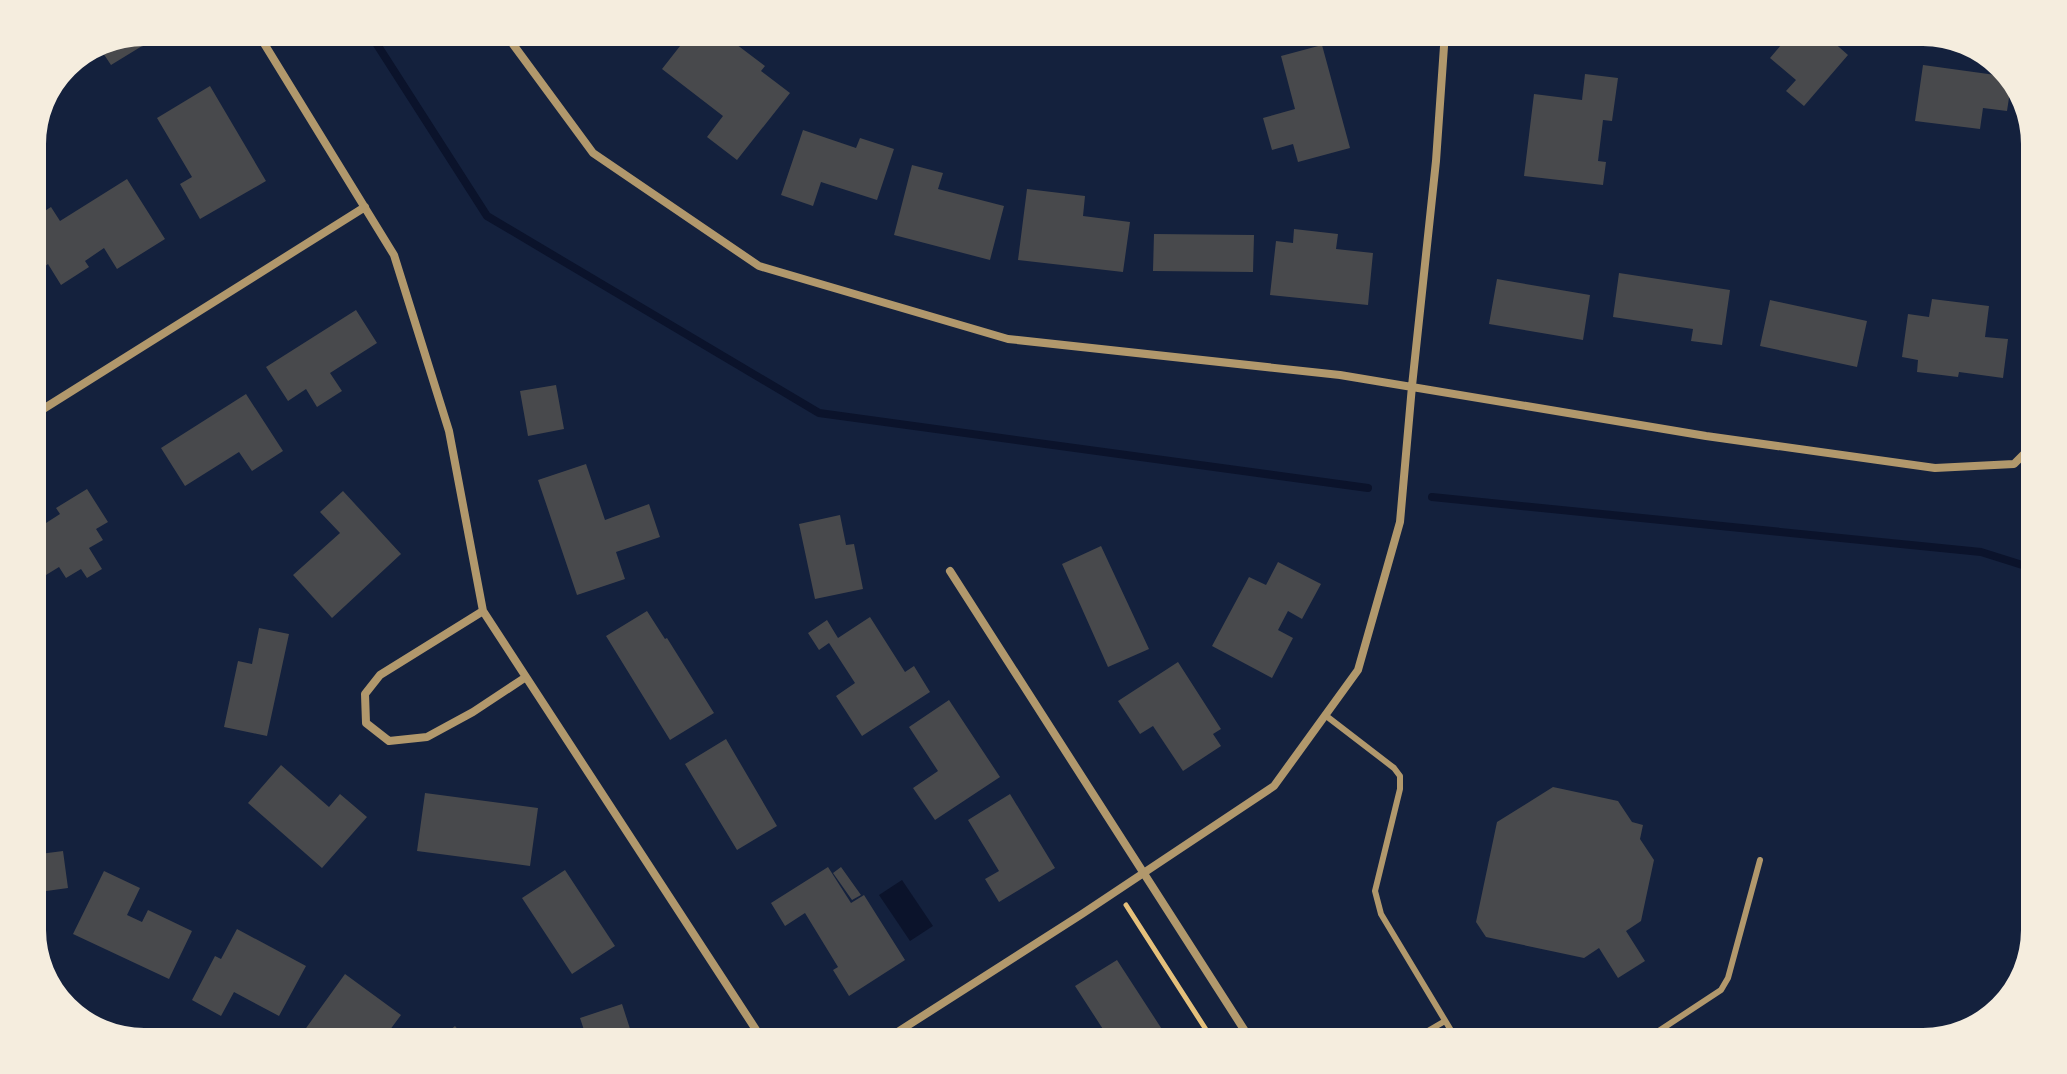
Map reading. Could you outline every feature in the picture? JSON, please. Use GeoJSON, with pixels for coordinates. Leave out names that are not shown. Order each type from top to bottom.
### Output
{"type":"FeatureCollection","features":[{"type":"Feature","properties":{"kind":"street"},"geometry":{"type":"LineString","coordinates":[[266,46],[394,255],[449,431],[483,611],[755,1028]]}},
{"type":"Feature","properties":{"kind":"street"},"geometry":{"type":"LineString","coordinates":[[514,46],[593,153],[759,266],[1008,339],[1340,375],[1706,436],[1935,468],[2014,464],[2021,457]]}},
{"type":"Feature","properties":{"kind":"street"},"geometry":{"type":"LineString","coordinates":[[904,1028],[1274,786],[1358,670],[1400,522],[1436,161],[1444,46]]}},
{"type":"Feature","properties":{"kind":"street"},"geometry":{"type":"LineString","coordinates":[[46,407],[365,207]]}},
{"type":"Feature","properties":{"kind":"street"},"geometry":{"type":"LineString","coordinates":[[950,571],[1243,1028]]}},
{"type":"Feature","properties":{"kind":"street"},"geometry":{"type":"LineString","coordinates":[[483,611],[380,675],[365,694],[366,723],[389,741],[427,737],[473,712],[526,677]]}},
{"type":"Feature","properties":{"kind":"lane"},"geometry":{"type":"LineString","coordinates":[[1325,715],[1394,768],[1400,776],[1400,789],[1375,891],[1376,901],[1449,1028]]}},
{"type":"Feature","properties":{"kind":"lane"},"geometry":{"type":"LineString","coordinates":[[1663,1028],[1721,990],[1728,978],[1760,860]]}},
{"type":"Feature","properties":{"kind":"lane"},"geometry":{"type":"LineString","coordinates":[[1433,1028],[1445,1021]]}},
{"type":"Feature","properties":{"kind":"path"},"geometry":{"type":"LineString","coordinates":[[1117,891],[1205,1028]]}},
{"type":"Feature","properties":{"kind":"water"},"geometry":{"type":"Polygon","coordinates":[[[902,880],[933,926],[910,941],[879,895],[902,880]]]}},
{"type":"Feature","properties":{"kind":"building"},"geometry":{"type":"Polygon","coordinates":[[[142,46],[111,65],[104,55],[142,46]]]}},
{"type":"Feature","properties":{"kind":"building"},"geometry":{"type":"Polygon","coordinates":[[[680,46],[739,46],[765,66],[761,71],[790,93],[737,160],[707,137],[723,116],[662,69],[680,46]]]}},
{"type":"Feature","properties":{"kind":"building"},"geometry":{"type":"Polygon","coordinates":[[[1322,46],[1350,148],[1298,162],[1293,144],[1272,150],[1263,118],[1295,109],[1281,56],[1322,46]]]}},
{"type":"Feature","properties":{"kind":"building"},"geometry":{"type":"Polygon","coordinates":[[[1780,46],[1838,46],[1848,55],[1804,106],[1786,91],[1796,80],[1770,58],[1780,46]]]}},
{"type":"Feature","properties":{"kind":"building"},"geometry":{"type":"Polygon","coordinates":[[[1923,65],[1993,75],[2009,98],[2007,111],[1983,108],[1980,129],[1915,121],[1923,65]]]}},
{"type":"Feature","properties":{"kind":"building"},"geometry":{"type":"Polygon","coordinates":[[[1585,74],[1618,78],[1612,121],[1603,120],[1598,161],[1606,162],[1603,185],[1524,176],[1534,94],[1582,100],[1585,74]]]}},
{"type":"Feature","properties":{"kind":"building"},"geometry":{"type":"Polygon","coordinates":[[[210,86],[266,181],[200,219],[180,184],[192,177],[157,118],[210,86]]]}},
{"type":"Feature","properties":{"kind":"building"},"geometry":{"type":"Polygon","coordinates":[[[803,130],[856,148],[860,138],[894,149],[877,200],[821,182],[813,206],[781,195],[803,130]]]}},
{"type":"Feature","properties":{"kind":"building"},"geometry":{"type":"Polygon","coordinates":[[[912,165],[943,173],[938,189],[1004,206],[990,260],[894,235],[912,165]]]}},
{"type":"Feature","properties":{"kind":"building"},"geometry":{"type":"Polygon","coordinates":[[[127,179],[165,239],[117,269],[104,248],[85,261],[89,267],[61,285],[48,264],[46,265],[46,210],[51,207],[60,221],[127,179]]]}},
{"type":"Feature","properties":{"kind":"building"},"geometry":{"type":"Polygon","coordinates":[[[1027,189],[1085,196],[1083,216],[1130,222],[1123,272],[1018,260],[1027,189]]]}},
{"type":"Feature","properties":{"kind":"building"},"geometry":{"type":"Polygon","coordinates":[[[1294,229],[1338,234],[1336,249],[1373,253],[1368,305],[1270,295],[1276,241],[1293,243],[1294,229]]]}},
{"type":"Feature","properties":{"kind":"building"},"geometry":{"type":"Polygon","coordinates":[[[1154,234],[1254,235],[1253,272],[1153,271],[1154,234]]]}},
{"type":"Feature","properties":{"kind":"building"},"geometry":{"type":"Polygon","coordinates":[[[1619,273],[1730,290],[1722,345],[1691,341],[1693,329],[1613,317],[1619,273]]]}},
{"type":"Feature","properties":{"kind":"building"},"geometry":{"type":"Polygon","coordinates":[[[1497,279],[1590,295],[1583,340],[1489,324],[1497,279]]]}},
{"type":"Feature","properties":{"kind":"building"},"geometry":{"type":"Polygon","coordinates":[[[1932,299],[1989,306],[1985,337],[2008,339],[2003,378],[1959,372],[1958,377],[1917,372],[1918,360],[1902,357],[1908,314],[1929,317],[1932,299]]]}},
{"type":"Feature","properties":{"kind":"building"},"geometry":{"type":"Polygon","coordinates":[[[1770,300],[1867,321],[1857,367],[1760,346],[1770,300]]]}},
{"type":"Feature","properties":{"kind":"building"},"geometry":{"type":"Polygon","coordinates":[[[356,310],[377,343],[330,373],[342,391],[317,407],[306,389],[288,401],[266,367],[356,310]]]}},
{"type":"Feature","properties":{"kind":"building"},"geometry":{"type":"Polygon","coordinates":[[[556,385],[564,429],[528,436],[520,391],[556,385]]]}},
{"type":"Feature","properties":{"kind":"building"},"geometry":{"type":"Polygon","coordinates":[[[246,394],[283,451],[252,471],[239,452],[185,486],[161,448],[246,394]]]}},
{"type":"Feature","properties":{"kind":"building"},"geometry":{"type":"Polygon","coordinates":[[[586,464],[605,520],[649,504],[660,537],[616,552],[625,579],[577,595],[538,480],[586,464]]]}},
{"type":"Feature","properties":{"kind":"building"},"geometry":{"type":"Polygon","coordinates":[[[87,489],[108,522],[96,529],[103,540],[89,548],[102,569],[87,578],[81,569],[66,578],[59,567],[46,575],[46,523],[60,514],[56,508],[87,489]]]}},
{"type":"Feature","properties":{"kind":"building"},"geometry":{"type":"Polygon","coordinates":[[[343,491],[401,554],[332,618],[293,575],[340,533],[320,512],[343,491]]]}},
{"type":"Feature","properties":{"kind":"building"},"geometry":{"type":"Polygon","coordinates":[[[840,515],[846,545],[854,544],[863,589],[815,599],[799,524],[840,515]]]}},
{"type":"Feature","properties":{"kind":"building"},"geometry":{"type":"Polygon","coordinates":[[[1101,546],[1149,649],[1108,667],[1062,564],[1101,546]]]}},
{"type":"Feature","properties":{"kind":"building"},"geometry":{"type":"Polygon","coordinates":[[[1278,562],[1321,584],[1302,619],[1288,611],[1278,630],[1293,638],[1272,678],[1212,646],[1249,577],[1266,585],[1278,562]]]}},
{"type":"Feature","properties":{"kind":"building"},"geometry":{"type":"Polygon","coordinates":[[[647,611],[714,713],[670,740],[606,636],[647,611]]]}},
{"type":"Feature","properties":{"kind":"building"},"geometry":{"type":"Polygon","coordinates":[[[870,617],[905,672],[914,666],[930,692],[862,736],[836,696],[855,683],[829,643],[819,650],[808,633],[827,620],[838,638],[870,617]]]}},
{"type":"Feature","properties":{"kind":"building"},"geometry":{"type":"Polygon","coordinates":[[[259,628],[289,634],[267,736],[224,727],[238,661],[252,664],[259,628]]]}},
{"type":"Feature","properties":{"kind":"building"},"geometry":{"type":"Polygon","coordinates":[[[1178,662],[1221,729],[1213,734],[1221,746],[1183,771],[1153,726],[1140,734],[1118,701],[1178,662]]]}},
{"type":"Feature","properties":{"kind":"building"},"geometry":{"type":"Polygon","coordinates":[[[949,700],[1000,777],[935,820],[913,788],[938,771],[909,727],[949,700]]]}},
{"type":"Feature","properties":{"kind":"building"},"geometry":{"type":"Polygon","coordinates":[[[726,739],[777,826],[737,850],[685,764],[726,739]]]}},
{"type":"Feature","properties":{"kind":"building"},"geometry":{"type":"Polygon","coordinates":[[[281,765],[329,807],[340,794],[367,817],[322,868],[248,803],[281,765]]]}},
{"type":"Feature","properties":{"kind":"building"},"geometry":{"type":"Polygon","coordinates":[[[1553,787],[1618,801],[1632,822],[1643,825],[1640,839],[1654,860],[1641,921],[1626,931],[1645,961],[1618,978],[1599,948],[1584,958],[1486,937],[1476,922],[1497,822],[1553,787]]]}},
{"type":"Feature","properties":{"kind":"building"},"geometry":{"type":"Polygon","coordinates":[[[425,793],[538,808],[530,866],[417,851],[425,793]]]}},
{"type":"Feature","properties":{"kind":"building"},"geometry":{"type":"Polygon","coordinates":[[[1010,794],[1055,868],[999,902],[985,879],[999,871],[968,820],[1010,794]]]}},
{"type":"Feature","properties":{"kind":"building"},"geometry":{"type":"Polygon","coordinates":[[[63,851],[68,888],[46,891],[46,853],[63,851]]]}},
{"type":"Feature","properties":{"kind":"building"},"geometry":{"type":"Polygon","coordinates":[[[828,867],[851,903],[864,895],[905,960],[849,996],[833,970],[838,967],[805,913],[785,926],[771,903],[828,867]]]}},
{"type":"Feature","properties":{"kind":"building"},"geometry":{"type":"Polygon","coordinates":[[[841,867],[861,895],[852,900],[833,873],[841,867]]]}},
{"type":"Feature","properties":{"kind":"building"},"geometry":{"type":"Polygon","coordinates":[[[565,870],[615,946],[572,974],[522,898],[565,870]]]}},
{"type":"Feature","properties":{"kind":"building"},"geometry":{"type":"Polygon","coordinates":[[[104,871],[140,888],[127,915],[142,922],[148,910],[192,931],[169,979],[73,934],[104,871]]]}},
{"type":"Feature","properties":{"kind":"building"},"geometry":{"type":"Polygon","coordinates":[[[237,929],[306,966],[279,1016],[234,992],[221,1016],[192,1000],[215,956],[221,959],[237,929]]]}},
{"type":"Feature","properties":{"kind":"building"},"geometry":{"type":"Polygon","coordinates":[[[1117,960],[1161,1028],[1102,1028],[1075,986],[1117,960]]]}},
{"type":"Feature","properties":{"kind":"building"},"geometry":{"type":"Polygon","coordinates":[[[345,974],[401,1015],[391,1028],[306,1028],[345,974]]]}},
{"type":"Feature","properties":{"kind":"building"},"geometry":{"type":"Polygon","coordinates":[[[622,1004],[630,1028],[583,1028],[580,1018],[622,1004]]]}},
{"type":"Feature","properties":{"kind":"waterway"},"geometry":{"type":"LineString","coordinates":[[378,46],[487,216],[819,413],[1368,488]]}},
{"type":"Feature","properties":{"kind":"waterway"},"geometry":{"type":"LineString","coordinates":[[1432,497],[1981,552],[2021,565]]}}]}
